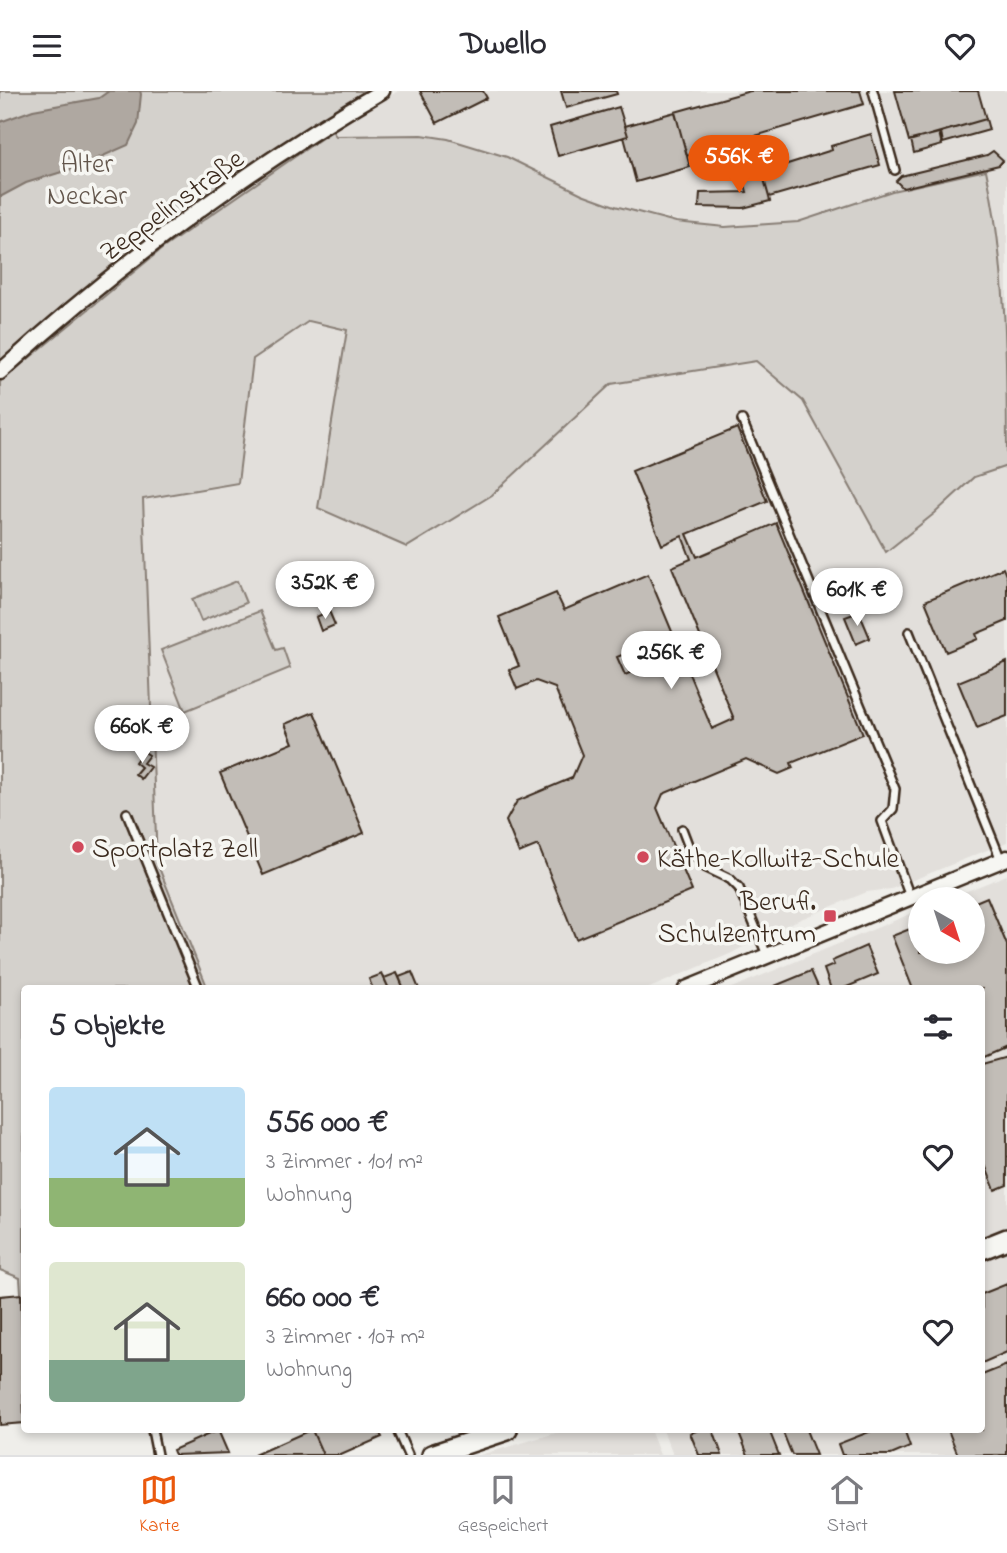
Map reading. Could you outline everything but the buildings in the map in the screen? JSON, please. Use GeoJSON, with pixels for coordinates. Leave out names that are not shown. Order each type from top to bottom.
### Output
{"type":"FeatureCollection","features":[{"type":"Feature","properties":{"kind":"street","name":"Zeppelinstraße"},"geometry":{"type":"LineString","coordinates":[[0,372],[74,308],[182,224],[283,154],[383,91]]}},
{"type":"Feature","properties":{"kind":"street"},"geometry":{"type":"LineString","coordinates":[[935,887],[1004,859]]}},
{"type":"Feature","properties":{"kind":"street"},"geometry":{"type":"LineString","coordinates":[[696,985],[908,898]]}},
{"type":"Feature","properties":{"kind":"street"},"geometry":{"type":"LineString","coordinates":[[985,1248],[1007,1239]]}},
{"type":"Feature","properties":{"kind":"street"},"geometry":{"type":"LineString","coordinates":[[432,1455],[499,1433]]}},
{"type":"Feature","properties":{"kind":"lane"},"geometry":{"type":"LineString","coordinates":[[873,91],[895,170]]}},
{"type":"Feature","properties":{"kind":"lane"},"geometry":{"type":"LineString","coordinates":[[742,420],[895,789],[894,804],[882,821],[908,892]]}},
{"type":"Feature","properties":{"kind":"lane"},"geometry":{"type":"LineString","coordinates":[[909,632],[1004,859]]}},
{"type":"Feature","properties":{"kind":"lane"},"geometry":{"type":"LineString","coordinates":[[127,813],[198,985]]}},
{"type":"Feature","properties":{"kind":"lane"},"geometry":{"type":"LineString","coordinates":[[682,829],[690,850],[705,867],[730,879],[738,888],[768,956]]}},
{"type":"Feature","properties":{"kind":"lane"},"geometry":{"type":"LineString","coordinates":[[153,1433],[157,1455]]}},
{"type":"Feature","properties":{"kind":"lane"},"geometry":{"type":"LineString","coordinates":[[398,1433],[408,1455]]}},
{"type":"Feature","properties":{"kind":"shaded area"},"geometry":{"type":"Polygon","coordinates":[[[109,91],[140,91],[138,124],[128,145],[78,167],[26,183],[0,197],[0,122],[33,110],[99,98],[109,91]]]}},
{"type":"Feature","properties":{"kind":"shaded area"},"geometry":{"type":"Polygon","coordinates":[[[398,91],[1007,91],[1007,349],[993,205],[986,170],[892,191],[798,222],[748,227],[695,224],[615,206],[582,194],[506,156],[448,139],[422,135],[335,136],[332,131],[398,91]]]}},
{"type":"Feature","properties":{"kind":"shaded area"},"geometry":{"type":"Polygon","coordinates":[[[309,322],[347,330],[318,508],[492,495],[611,384],[756,361],[803,401],[886,552],[933,516],[974,477],[1007,466],[1007,842],[891,889],[867,892],[774,930],[732,953],[656,985],[206,985],[157,864],[143,498],[238,483],[253,359],[309,322]]]}},
{"type":"Feature","properties":{"kind":"shaded area"},"geometry":{"type":"Polygon","coordinates":[[[1007,875],[1007,1455],[673,1455],[664,1433],[985,1433],[985,985],[739,985],[908,915],[908,964],[985,964],[985,887],[977,887],[1007,875]]]}},
{"type":"Feature","properties":{"kind":"shaded area"},"geometry":{"type":"Polygon","coordinates":[[[556,1433],[651,1433],[660,1455],[480,1455],[556,1433]]]}},
{"type":"Feature","properties":{"kind":"green space","name":"Alter Neckar"},"geometry":{"type":"Polygon","coordinates":[[[0,91],[367,91],[115,266],[0,362],[0,91]]]}},
{"type":"Feature","properties":{"kind":"green space"},"geometry":{"type":"Polygon","coordinates":[[[332,131],[336,136],[422,135],[448,139],[507,157],[582,194],[615,206],[676,222],[725,227],[798,222],[892,191],[986,170],[1002,280],[1007,466],[974,477],[935,513],[886,552],[803,401],[756,361],[611,384],[492,495],[407,547],[318,508],[347,330],[309,321],[253,359],[238,483],[143,499],[157,863],[206,985],[21,985],[21,1292],[20,1278],[0,1270],[0,382],[163,248],[332,131]]]}},
{"type":"Feature","properties":{"kind":"green space"},"geometry":{"type":"Polygon","coordinates":[[[237,581],[246,603],[201,621],[192,599],[237,581]]]}},
{"type":"Feature","properties":{"kind":"green space"},"geometry":{"type":"Polygon","coordinates":[[[260,611],[276,650],[283,648],[290,668],[185,711],[161,650],[260,611]]]}},
{"type":"Feature","properties":{"kind":"place","name":"Sportplatz Zell"},"geometry":{"type":"Point","coordinates":[78,847]}},
{"type":"Feature","properties":{"kind":"place","name":"Käthe-Kollwitz-Schule"},"geometry":{"type":"Point","coordinates":[643,857]}},
{"type":"Feature","properties":{"kind":"place","name":"Berufl. Schulzentrum"},"geometry":{"type":"Point","coordinates":[830,916]}}]}
